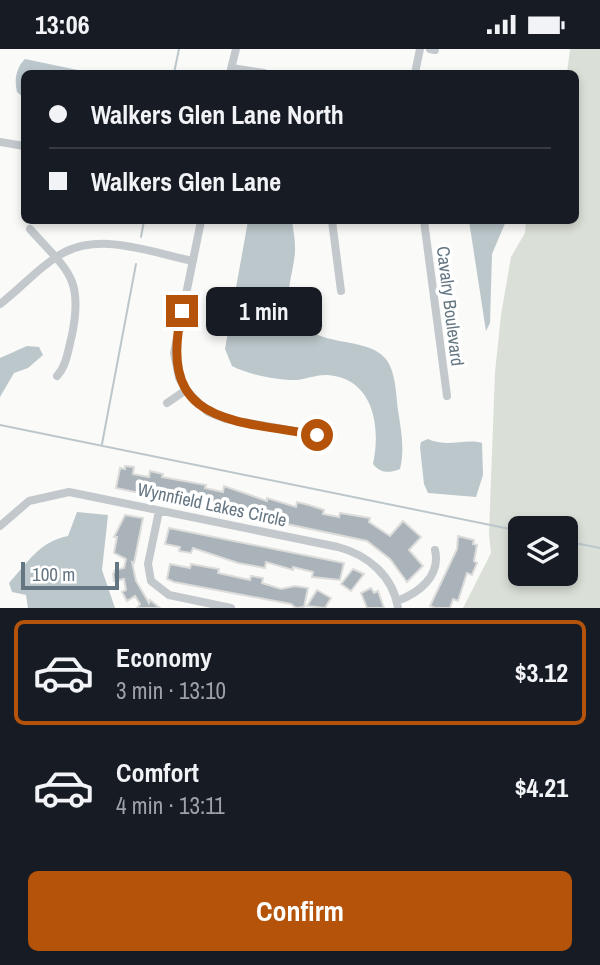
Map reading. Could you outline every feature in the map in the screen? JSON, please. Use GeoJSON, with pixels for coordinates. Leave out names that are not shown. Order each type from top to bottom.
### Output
{"type":"FeatureCollection","features":[{"type":"Feature","properties":{"kind":"street"},"geometry":{"type":"LineString","coordinates":[[231,70],[236,49]]}},
{"type":"Feature","properties":{"kind":"street"},"geometry":{"type":"LineString","coordinates":[[416,70],[420,49]]}},
{"type":"Feature","properties":{"kind":"street"},"geometry":{"type":"LineString","coordinates":[[0,142],[21,146]]}},
{"type":"Feature","properties":{"kind":"street"},"geometry":{"type":"LineString","coordinates":[[200,224],[174,353],[179,379],[208,412],[226,419],[317,435],[326,429]]}},
{"type":"Feature","properties":{"kind":"street"},"geometry":{"type":"LineString","coordinates":[[332,224],[341,291]]}},
{"type":"Feature","properties":{"kind":"street","name":"Cavalry Boulevard"},"geometry":{"type":"LineString","coordinates":[[424,224],[447,395]]}},
{"type":"Feature","properties":{"kind":"street"},"geometry":{"type":"LineString","coordinates":[[30,229],[71,277],[77,294],[65,365],[57,376]]}},
{"type":"Feature","properties":{"kind":"street"},"geometry":{"type":"LineString","coordinates":[[0,304],[55,257],[78,246],[105,243],[193,261]]}},
{"type":"Feature","properties":{"kind":"street"},"geometry":{"type":"LineString","coordinates":[[167,403],[186,390]]}},
{"type":"Feature","properties":{"kind":"street","name":"Wynnfield Lakes Circle"},"geometry":{"type":"LineString","coordinates":[[2,521],[29,501],[62,493],[350,551],[382,572],[398,605]]}},
{"type":"Feature","properties":{"kind":"street"},"geometry":{"type":"LineString","coordinates":[[159,511],[148,564],[148,574],[154,585],[170,595],[231,608]]}},
{"type":"Feature","properties":{"kind":"street"},"geometry":{"type":"LineString","coordinates":[[398,605],[419,591],[428,581],[435,565],[435,550]]}},
{"type":"Feature","properties":{"kind":"shaded area"},"geometry":{"type":"Polygon","coordinates":[[[570,49],[600,49],[600,608],[463,608],[491,553],[489,534],[495,372],[511,257],[525,233],[526,224],[579,224],[579,70],[567,70],[570,49]]]}},
{"type":"Feature","properties":{"kind":"shaded area"},"geometry":{"type":"Polygon","coordinates":[[[25,59],[78,70],[21,70],[21,95],[17,92],[16,74],[25,59]]]}},
{"type":"Feature","properties":{"kind":"shaded area"},"geometry":{"type":"Polygon","coordinates":[[[247,224],[292,224],[295,255],[289,291],[290,308],[304,327],[315,334],[366,347],[376,351],[389,363],[395,383],[401,432],[400,469],[386,472],[373,464],[376,435],[371,407],[356,385],[343,378],[328,375],[290,380],[260,376],[232,366],[225,349],[247,224]]]}},
{"type":"Feature","properties":{"kind":"shaded area"},"geometry":{"type":"Polygon","coordinates":[[[469,224],[505,224],[492,254],[490,323],[486,331],[469,224]]]}},
{"type":"Feature","properties":{"kind":"shaded area"},"geometry":{"type":"Polygon","coordinates":[[[27,346],[39,347],[43,355],[28,368],[14,373],[0,397],[0,358],[27,346]]]}},
{"type":"Feature","properties":{"kind":"shaded area"},"geometry":{"type":"Polygon","coordinates":[[[428,439],[442,443],[482,443],[483,475],[476,497],[428,493],[424,484],[420,447],[421,442],[428,439]]]}},
{"type":"Feature","properties":{"kind":"shaded area"},"geometry":{"type":"Polygon","coordinates":[[[77,512],[108,515],[102,570],[115,608],[28,608],[26,595],[12,592],[9,583],[42,548],[68,536],[77,512]]]}},
{"type":"Feature","properties":{"kind":"building"},"geometry":{"type":"Polygon","coordinates":[[[125,466],[134,467],[133,474],[149,477],[150,471],[163,474],[162,477],[206,485],[205,488],[223,492],[224,486],[267,501],[267,498],[296,507],[297,502],[324,510],[323,514],[339,517],[340,513],[370,518],[369,522],[390,536],[403,521],[421,537],[409,550],[423,566],[407,582],[390,559],[367,541],[116,488],[120,468],[125,469],[125,466]]]}},
{"type":"Feature","properties":{"kind":"building"},"geometry":{"type":"Polygon","coordinates":[[[125,515],[143,518],[134,563],[132,562],[136,581],[149,603],[150,600],[160,608],[137,608],[140,604],[135,596],[127,601],[122,592],[126,590],[124,579],[114,581],[115,570],[124,568],[126,559],[114,553],[117,537],[114,537],[125,515]]]}},
{"type":"Feature","properties":{"kind":"building"},"geometry":{"type":"Polygon","coordinates":[[[169,528],[344,563],[340,580],[312,577],[313,572],[293,567],[293,570],[266,562],[265,568],[238,563],[193,548],[191,553],[179,551],[180,547],[165,544],[169,528]]]}},
{"type":"Feature","properties":{"kind":"building"},"geometry":{"type":"Polygon","coordinates":[[[458,536],[474,540],[473,544],[477,545],[474,561],[477,563],[472,575],[467,573],[458,601],[453,599],[450,608],[435,608],[430,606],[457,549],[458,536]]]}},
{"type":"Feature","properties":{"kind":"building"},"geometry":{"type":"Polygon","coordinates":[[[170,564],[190,568],[191,564],[219,569],[218,573],[250,580],[251,576],[263,578],[262,583],[281,589],[295,586],[308,588],[304,607],[296,608],[291,604],[174,582],[167,579],[170,564]]]}},
{"type":"Feature","properties":{"kind":"building"},"geometry":{"type":"Polygon","coordinates":[[[353,569],[364,574],[351,591],[341,584],[353,569]]]}},
{"type":"Feature","properties":{"kind":"building"},"geometry":{"type":"Polygon","coordinates":[[[371,588],[374,593],[378,591],[384,608],[367,608],[361,593],[371,588]]]}},
{"type":"Feature","properties":{"kind":"building"},"geometry":{"type":"Polygon","coordinates":[[[317,590],[331,598],[325,608],[307,606],[317,590]]]}},
{"type":"Feature","properties":{"kind":"waterway"},"geometry":{"type":"LineString","coordinates":[[175,70],[179,49]]}},
{"type":"Feature","properties":{"kind":"waterway"},"geometry":{"type":"LineString","coordinates":[[141,237],[143,224]]}},
{"type":"Feature","properties":{"kind":"waterway"},"geometry":{"type":"LineString","coordinates":[[102,444],[136,264]]}},
{"type":"Feature","properties":{"kind":"waterway"},"geometry":{"type":"LineString","coordinates":[[0,425],[508,529]]}},
{"type":"Feature","properties":{"kind":"waterway"},"geometry":{"type":"LineString","coordinates":[[578,544],[600,548]]}},
{"type":"Feature","properties":{"kind":"route"},"geometry":{"type":"LineString","coordinates":[[182,311],[174,353],[179,379],[192,397],[208,412],[226,419],[317,435]]}}]}
